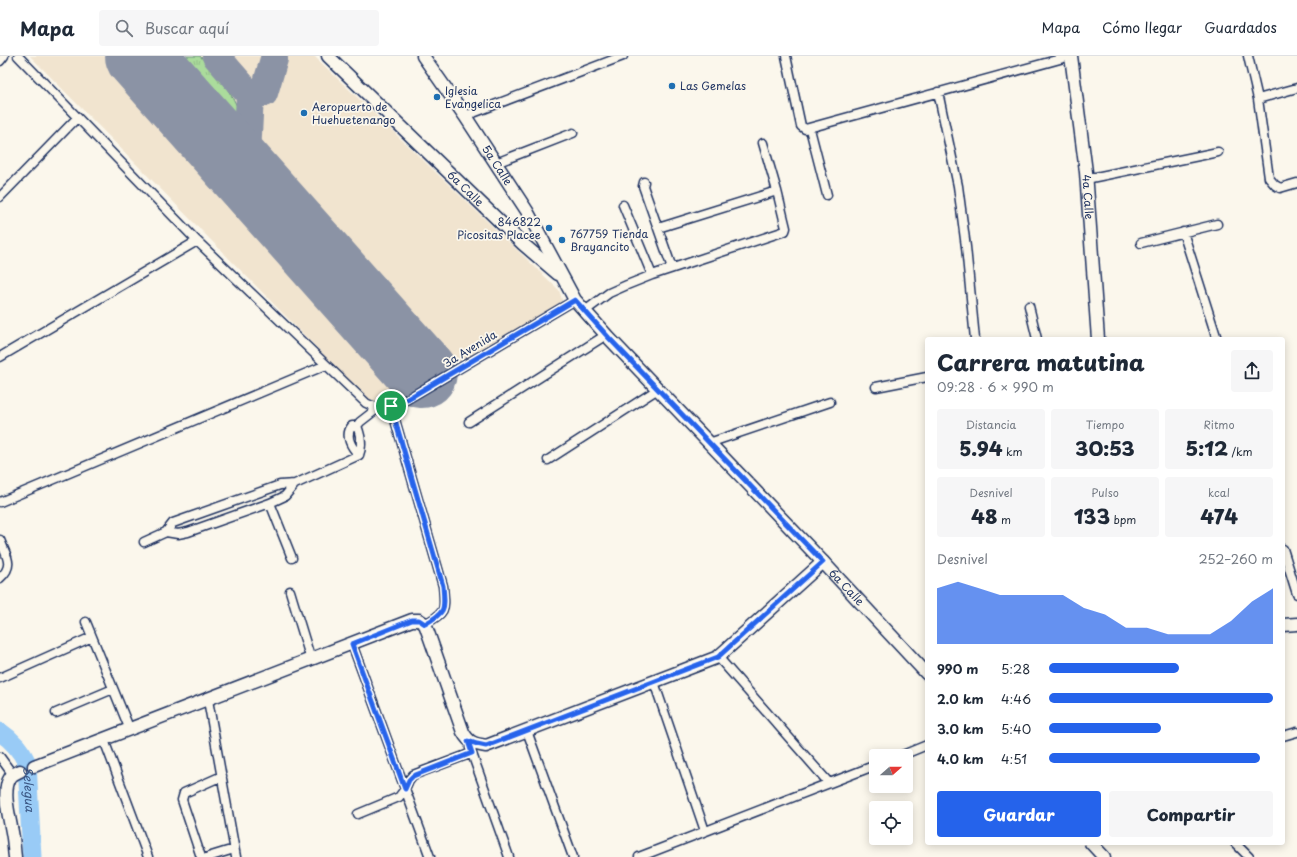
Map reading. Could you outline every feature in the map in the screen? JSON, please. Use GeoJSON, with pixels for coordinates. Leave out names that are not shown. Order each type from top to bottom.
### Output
{"type":"FeatureCollection","features":[{"type":"Feature","properties":{"kind":"street"},"geometry":{"type":"LineString","coordinates":[[0,61],[4,56]]}},
{"type":"Feature","properties":{"kind":"street"},"geometry":{"type":"LineString","coordinates":[[18,56],[196,241],[366,403],[375,407],[357,426],[352,426],[348,431],[348,437],[354,450],[359,455]]}},
{"type":"Feature","properties":{"kind":"street","name":"6a Calle"},"geometry":{"type":"LineString","coordinates":[[328,56],[523,244],[564,279],[575,300],[606,335],[823,562],[925,672]]}},
{"type":"Feature","properties":{"kind":"street","name":"5a Calle"},"geometry":{"type":"LineString","coordinates":[[423,56],[465,116],[527,211],[564,279]]}},
{"type":"Feature","properties":{"kind":"street"},"geometry":{"type":"LineString","coordinates":[[465,116],[623,56]]}},
{"type":"Feature","properties":{"kind":"street"},"geometry":{"type":"LineString","coordinates":[[786,56],[801,126],[805,129],[810,129],[1071,56]]}},
{"type":"Feature","properties":{"kind":"street","name":"4a Calle"},"geometry":{"type":"LineString","coordinates":[[1071,56],[1086,179],[1098,337]]}},
{"type":"Feature","properties":{"kind":"street"},"geometry":{"type":"LineString","coordinates":[[1248,56],[1258,99],[1269,178],[1280,188],[1297,183]]}},
{"type":"Feature","properties":{"kind":"street"},"geometry":{"type":"LineString","coordinates":[[1258,99],[1297,88]]}},
{"type":"Feature","properties":{"kind":"street"},"geometry":{"type":"LineString","coordinates":[[938,92],[958,186],[966,247],[975,337]]}},
{"type":"Feature","properties":{"kind":"street"},"geometry":{"type":"LineString","coordinates":[[0,197],[78,118]]}},
{"type":"Feature","properties":{"kind":"street"},"geometry":{"type":"LineString","coordinates":[[810,129],[827,195]]}},
{"type":"Feature","properties":{"kind":"street"},"geometry":{"type":"LineString","coordinates":[[496,163],[573,133]]}},
{"type":"Feature","properties":{"kind":"street"},"geometry":{"type":"LineString","coordinates":[[585,311],[614,291],[652,275],[785,231],[786,228],[777,192],[763,143]]}},
{"type":"Feature","properties":{"kind":"street"},"geometry":{"type":"LineString","coordinates":[[1086,179],[1218,152]]}},
{"type":"Feature","properties":{"kind":"street"},"geometry":{"type":"LineString","coordinates":[[644,182],[643,186],[672,268]]}},
{"type":"Feature","properties":{"kind":"street"},"geometry":{"type":"LineString","coordinates":[[658,228],[777,192]]}},
{"type":"Feature","properties":{"kind":"street"},"geometry":{"type":"LineString","coordinates":[[623,204],[652,275]]}},
{"type":"Feature","properties":{"kind":"street"},"geometry":{"type":"LineString","coordinates":[[1141,243],[1217,224]]}},
{"type":"Feature","properties":{"kind":"street"},"geometry":{"type":"LineString","coordinates":[[1183,232],[1216,337]]}},
{"type":"Feature","properties":{"kind":"street"},"geometry":{"type":"LineString","coordinates":[[0,357],[196,241]]}},
{"type":"Feature","properties":{"kind":"street","name":"3a Avenida"},"geometry":{"type":"LineString","coordinates":[[375,407],[391,406],[404,401],[575,300]]}},
{"type":"Feature","properties":{"kind":"street"},"geometry":{"type":"LineString","coordinates":[[1029,306],[1037,337]]}},
{"type":"Feature","properties":{"kind":"street"},"geometry":{"type":"LineString","coordinates":[[469,422],[606,335]]}},
{"type":"Feature","properties":{"kind":"street"},"geometry":{"type":"LineString","coordinates":[[0,502],[326,365]]}},
{"type":"Feature","properties":{"kind":"street"},"geometry":{"type":"LineString","coordinates":[[876,387],[925,377]]}},
{"type":"Feature","properties":{"kind":"street"},"geometry":{"type":"LineString","coordinates":[[548,460],[658,389]]}},
{"type":"Feature","properties":{"kind":"street"},"geometry":{"type":"LineString","coordinates":[[709,443],[830,402]]}},
{"type":"Feature","properties":{"kind":"street"},"geometry":{"type":"LineString","coordinates":[[391,406],[443,586],[445,603],[443,612],[438,617],[425,624]]}},
{"type":"Feature","properties":{"kind":"street"},"geometry":{"type":"LineString","coordinates":[[144,542],[166,532],[173,523],[280,485],[294,484],[359,455],[362,449],[362,441],[357,426]]}},
{"type":"Feature","properties":{"kind":"street"},"geometry":{"type":"LineString","coordinates":[[166,532],[178,534],[188,532],[270,503],[285,496],[294,484]]}},
{"type":"Feature","properties":{"kind":"street"},"geometry":{"type":"LineString","coordinates":[[270,503],[292,558]]}},
{"type":"Feature","properties":{"kind":"street"},"geometry":{"type":"LineString","coordinates":[[0,540],[9,565],[8,570],[0,578]]}},
{"type":"Feature","properties":{"kind":"street"},"geometry":{"type":"LineString","coordinates":[[1285,555],[1297,594]]}},
{"type":"Feature","properties":{"kind":"street"},"geometry":{"type":"LineString","coordinates":[[468,741],[486,746],[718,657],[823,562]]}},
{"type":"Feature","properties":{"kind":"street"},"geometry":{"type":"LineString","coordinates":[[290,591],[311,660]]}},
{"type":"Feature","properties":{"kind":"street"},"geometry":{"type":"LineString","coordinates":[[15,857],[7,800],[7,785],[10,778],[17,773],[412,620],[419,620],[425,624],[509,857]]}},
{"type":"Feature","properties":{"kind":"street"},"geometry":{"type":"LineString","coordinates":[[86,622],[130,730]]}},
{"type":"Feature","properties":{"kind":"street"},"geometry":{"type":"LineString","coordinates":[[1285,625],[1297,624]]}},
{"type":"Feature","properties":{"kind":"street"},"geometry":{"type":"LineString","coordinates":[[0,678],[92,637]]}},
{"type":"Feature","properties":{"kind":"street"},"geometry":{"type":"LineString","coordinates":[[352,644],[430,857]]}},
{"type":"Feature","properties":{"kind":"street"},"geometry":{"type":"LineString","coordinates":[[718,657],[829,783]]}},
{"type":"Feature","properties":{"kind":"street"},"geometry":{"type":"LineString","coordinates":[[654,682],[705,832]]}},
{"type":"Feature","properties":{"kind":"street"},"geometry":{"type":"LineString","coordinates":[[56,713],[113,689]]}},
{"type":"Feature","properties":{"kind":"street"},"geometry":{"type":"LineString","coordinates":[[208,700],[235,853],[208,857]]}},
{"type":"Feature","properties":{"kind":"street"},"geometry":{"type":"LineString","coordinates":[[527,731],[573,857]]}},
{"type":"Feature","properties":{"kind":"street"},"geometry":{"type":"LineString","coordinates":[[1285,735],[1297,732]]}},
{"type":"Feature","properties":{"kind":"street"},"geometry":{"type":"LineString","coordinates":[[104,740],[148,857]]}},
{"type":"Feature","properties":{"kind":"street"},"geometry":{"type":"LineString","coordinates":[[913,751],[925,746]]}},
{"type":"Feature","properties":{"kind":"street"},"geometry":{"type":"LineString","coordinates":[[358,814],[400,797],[409,780],[413,776],[472,753]]}},
{"type":"Feature","properties":{"kind":"street"},"geometry":{"type":"LineString","coordinates":[[0,757],[17,773]]}},
{"type":"Feature","properties":{"kind":"street"},"geometry":{"type":"LineString","coordinates":[[639,857],[869,768]]}},
{"type":"Feature","properties":{"kind":"street"},"geometry":{"type":"LineString","coordinates":[[201,857],[182,800],[184,793],[222,776]]}},
{"type":"Feature","properties":{"kind":"street"},"geometry":{"type":"LineString","coordinates":[[1093,845],[1104,857]]}},
{"type":"Feature","properties":{"kind":"street"},"geometry":{"type":"LineString","coordinates":[[1237,845],[1248,857]]}},
{"type":"Feature","properties":{"kind":"shaded area","name":"Aeropuerto de Huehuetenango"},"geometry":{"type":"Polygon","coordinates":[[[30,56],[314,56],[559,290],[563,303],[389,403],[372,404],[30,56]]]}},
{"type":"Feature","properties":{"kind":"green space"},"geometry":{"type":"Polygon","coordinates":[[[158,56],[200,56],[225,86],[236,104],[239,112],[239,120],[234,138],[229,139],[158,56]]]}},
{"type":"Feature","properties":{"kind":"waterway","name":"Selegua"},"geometry":{"type":"LineString","coordinates":[[0,732],[16,746],[27,763],[32,857]]}},
{"type":"Feature","properties":{"kind":"taxiway"},"geometry":{"type":"LineString","coordinates":[[216,56],[250,95],[246,175]]}},
{"type":"Feature","properties":{"kind":"taxiway"},"geometry":{"type":"LineString","coordinates":[[250,95],[264,93],[274,59]]}},
{"type":"Feature","properties":{"kind":"runway"},"geometry":{"type":"LineString","coordinates":[[140,56],[422,373]]}},
{"type":"Feature","properties":{"kind":"place","name":"Las Gemelas"},"geometry":{"type":"Point","coordinates":[672,86]}},
{"type":"Feature","properties":{"kind":"place","name":"Iglesia Evangelica"},"geometry":{"type":"Point","coordinates":[437,97]}},
{"type":"Feature","properties":{"kind":"place","name":"Aeropuerto de Huehuetenango"},"geometry":{"type":"Point","coordinates":[304,113]}},
{"type":"Feature","properties":{"kind":"place","name":"846822 Picositas Placee"},"geometry":{"type":"Point","coordinates":[549,228]}},
{"type":"Feature","properties":{"kind":"place","name":"767759 Tienda Brayancito"},"geometry":{"type":"Point","coordinates":[562,240]}},
{"type":"Feature","properties":{"kind":"route"},"geometry":{"type":"LineString","coordinates":[[575,300],[609,338],[823,562],[718,657],[486,746],[468,741],[472,753],[413,776],[409,780],[405,789],[352,644],[412,620],[419,620],[425,624],[438,617],[443,612],[445,603],[443,586],[391,406],[404,401],[575,300]]}}]}
